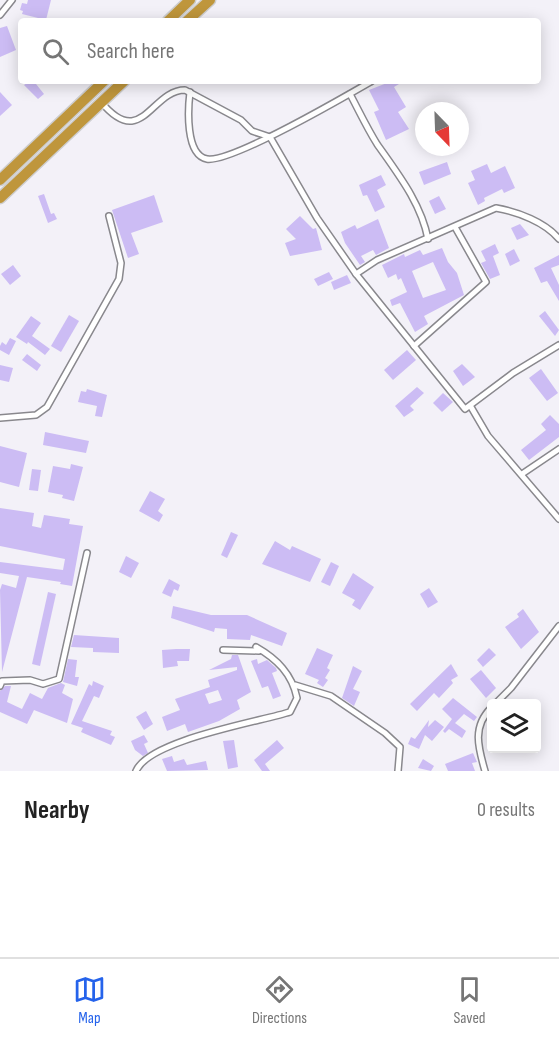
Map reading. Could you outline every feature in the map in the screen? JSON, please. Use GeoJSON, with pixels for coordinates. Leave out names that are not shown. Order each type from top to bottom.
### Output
{"type":"FeatureCollection","features":[{"type":"Feature","properties":{"kind":"highway"},"geometry":{"type":"LineString","coordinates":[[171,18],[190,0]]}},
{"type":"Feature","properties":{"kind":"highway"},"geometry":{"type":"LineString","coordinates":[[190,18],[210,0]]}},
{"type":"Feature","properties":{"kind":"highway"},"geometry":{"type":"LineString","coordinates":[[0,180],[101,84]]}},
{"type":"Feature","properties":{"kind":"highway"},"geometry":{"type":"LineString","coordinates":[[0,198],[121,84]]}},
{"type":"Feature","properties":{"kind":"street"},"geometry":{"type":"LineString","coordinates":[[0,15],[12,0]]}},
{"type":"Feature","properties":{"kind":"street"},"geometry":{"type":"LineString","coordinates":[[190,92],[188,124],[191,139],[199,154],[206,159],[219,158],[270,137],[367,84]]}},
{"type":"Feature","properties":{"kind":"street"},"geometry":{"type":"LineString","coordinates":[[101,102],[112,115],[128,121],[137,120],[181,90],[190,92],[241,120],[252,131],[270,137],[317,218],[356,274],[465,410],[513,373],[559,345]]}},
{"type":"Feature","properties":{"kind":"street"},"geometry":{"type":"LineString","coordinates":[[350,94],[375,141],[406,186],[424,221],[428,239]]}},
{"type":"Feature","properties":{"kind":"street"},"geometry":{"type":"LineString","coordinates":[[356,274],[377,260],[496,208],[513,211],[556,230],[559,239]]}},
{"type":"Feature","properties":{"kind":"street"},"geometry":{"type":"LineString","coordinates":[[0,418],[36,415],[47,407],[119,279],[121,263],[109,216]]}},
{"type":"Feature","properties":{"kind":"street"},"geometry":{"type":"LineString","coordinates":[[414,346],[486,282],[455,227]]}},
{"type":"Feature","properties":{"kind":"street"},"geometry":{"type":"LineString","coordinates":[[471,407],[488,436],[559,519]]}},
{"type":"Feature","properties":{"kind":"street"},"geometry":{"type":"LineString","coordinates":[[522,474],[559,449]]}},
{"type":"Feature","properties":{"kind":"street"},"geometry":{"type":"LineString","coordinates":[[0,686],[2,681],[30,680],[44,684],[59,679],[87,552]]}},
{"type":"Feature","properties":{"kind":"street"},"geometry":{"type":"LineString","coordinates":[[500,699],[556,635],[559,626]]}},
{"type":"Feature","properties":{"kind":"street"},"geometry":{"type":"LineString","coordinates":[[136,771],[138,766],[152,755],[183,740],[290,712],[297,698],[295,686],[280,664],[256,647]]}},
{"type":"Feature","properties":{"kind":"street"},"geometry":{"type":"LineString","coordinates":[[223,651],[252,649],[266,653]]}},
{"type":"Feature","properties":{"kind":"street"},"geometry":{"type":"LineString","coordinates":[[295,686],[331,696],[385,733],[400,747],[398,771]]}},
{"type":"Feature","properties":{"kind":"street"},"geometry":{"type":"LineString","coordinates":[[485,771],[477,734],[480,722],[487,713]]}},
{"type":"Feature","properties":{"kind":"building"},"geometry":{"type":"Polygon","coordinates":[[[28,0],[51,0],[46,18],[22,14],[23,11],[20,10],[22,3],[27,4],[28,0]]]}},
{"type":"Feature","properties":{"kind":"building"},"geometry":{"type":"Polygon","coordinates":[[[7,26],[16,50],[0,57],[0,28],[7,26]]]}},
{"type":"Feature","properties":{"kind":"building"},"geometry":{"type":"Polygon","coordinates":[[[36,84],[44,94],[38,99],[24,85],[36,84]]]}},
{"type":"Feature","properties":{"kind":"building"},"geometry":{"type":"Polygon","coordinates":[[[384,84],[399,84],[394,87],[406,107],[398,112],[409,129],[386,140],[374,112],[379,110],[369,90],[384,84]]]}},
{"type":"Feature","properties":{"kind":"building"},"geometry":{"type":"Polygon","coordinates":[[[0,92],[12,105],[0,116],[0,92]]]}},
{"type":"Feature","properties":{"kind":"building"},"geometry":{"type":"Polygon","coordinates":[[[447,162],[451,174],[424,185],[419,172],[447,162]]]}},
{"type":"Feature","properties":{"kind":"building"},"geometry":{"type":"Polygon","coordinates":[[[487,164],[491,173],[505,166],[515,188],[504,193],[502,189],[484,198],[485,201],[478,205],[468,183],[475,180],[471,171],[487,164]]]}},
{"type":"Feature","properties":{"kind":"building"},"geometry":{"type":"Polygon","coordinates":[[[381,175],[386,185],[377,190],[385,207],[375,212],[367,195],[363,196],[359,185],[381,175]]]}},
{"type":"Feature","properties":{"kind":"building"},"geometry":{"type":"Polygon","coordinates":[[[44,194],[51,214],[54,213],[57,219],[48,223],[38,196],[44,194]]]}},
{"type":"Feature","properties":{"kind":"building"},"geometry":{"type":"Polygon","coordinates":[[[154,195],[163,222],[131,233],[139,254],[128,258],[112,210],[154,195]]]}},
{"type":"Feature","properties":{"kind":"building"},"geometry":{"type":"Polygon","coordinates":[[[439,196],[446,209],[435,214],[429,201],[439,196]]]}},
{"type":"Feature","properties":{"kind":"building"},"geometry":{"type":"Polygon","coordinates":[[[300,216],[313,229],[316,228],[322,250],[290,256],[285,243],[296,239],[286,229],[300,216]]]}},
{"type":"Feature","properties":{"kind":"building"},"geometry":{"type":"Polygon","coordinates":[[[378,219],[389,248],[376,255],[373,250],[361,256],[365,262],[360,265],[345,243],[341,232],[355,225],[357,229],[378,219]]]}},
{"type":"Feature","properties":{"kind":"building"},"geometry":{"type":"Polygon","coordinates":[[[520,224],[529,235],[517,240],[511,228],[520,224]]]}},
{"type":"Feature","properties":{"kind":"building"},"geometry":{"type":"Polygon","coordinates":[[[495,244],[499,253],[493,256],[500,275],[490,279],[481,263],[486,261],[481,251],[495,244]]]}},
{"type":"Feature","properties":{"kind":"building"},"geometry":{"type":"Polygon","coordinates":[[[442,248],[448,262],[457,273],[464,295],[424,316],[428,324],[415,332],[400,303],[392,306],[390,300],[407,292],[401,278],[398,280],[396,274],[388,278],[382,265],[404,254],[405,257],[420,250],[423,255],[442,248]],[[433,262],[412,271],[423,298],[446,290],[433,262]]]}},
{"type":"Feature","properties":{"kind":"building"},"geometry":{"type":"Polygon","coordinates":[[[514,249],[520,261],[510,266],[505,254],[514,249]]]}},
{"type":"Feature","properties":{"kind":"building"},"geometry":{"type":"Polygon","coordinates":[[[559,255],[559,265],[551,268],[559,285],[559,301],[547,281],[541,283],[534,268],[559,255]]]}},
{"type":"Feature","properties":{"kind":"building"},"geometry":{"type":"Polygon","coordinates":[[[13,265],[21,276],[10,285],[1,274],[13,265]]]}},
{"type":"Feature","properties":{"kind":"building"},"geometry":{"type":"Polygon","coordinates":[[[329,272],[333,279],[318,286],[314,279],[329,272]]]}},
{"type":"Feature","properties":{"kind":"building"},"geometry":{"type":"Polygon","coordinates":[[[347,275],[351,283],[334,290],[331,282],[347,275]]]}},
{"type":"Feature","properties":{"kind":"building"},"geometry":{"type":"Polygon","coordinates":[[[545,311],[559,330],[555,336],[539,316],[545,311]]]}},
{"type":"Feature","properties":{"kind":"building"},"geometry":{"type":"Polygon","coordinates":[[[69,315],[79,321],[61,352],[51,346],[69,315]]]}},
{"type":"Feature","properties":{"kind":"building"},"geometry":{"type":"Polygon","coordinates":[[[31,316],[41,323],[32,336],[50,349],[45,355],[28,342],[27,344],[16,337],[31,316]]]}},
{"type":"Feature","properties":{"kind":"building"},"geometry":{"type":"Polygon","coordinates":[[[10,338],[16,341],[9,355],[0,350],[0,346],[2,342],[6,345],[10,338]]]}},
{"type":"Feature","properties":{"kind":"building"},"geometry":{"type":"Polygon","coordinates":[[[407,350],[416,360],[393,380],[384,370],[407,350]]]}},
{"type":"Feature","properties":{"kind":"building"},"geometry":{"type":"Polygon","coordinates":[[[27,354],[41,365],[37,371],[22,360],[27,354]]]}},
{"type":"Feature","properties":{"kind":"building"},"geometry":{"type":"Polygon","coordinates":[[[462,364],[475,377],[463,386],[453,371],[462,364]]]}},
{"type":"Feature","properties":{"kind":"building"},"geometry":{"type":"Polygon","coordinates":[[[0,365],[13,368],[9,382],[0,380],[0,365]]]}},
{"type":"Feature","properties":{"kind":"building"},"geometry":{"type":"Polygon","coordinates":[[[541,369],[558,393],[547,401],[529,378],[541,369]]]}},
{"type":"Feature","properties":{"kind":"building"},"geometry":{"type":"Polygon","coordinates":[[[417,387],[424,393],[410,406],[414,410],[404,417],[395,406],[417,387]]]}},
{"type":"Feature","properties":{"kind":"building"},"geometry":{"type":"Polygon","coordinates":[[[87,389],[107,395],[102,417],[95,416],[97,406],[78,402],[81,391],[86,392],[87,389]]]}},
{"type":"Feature","properties":{"kind":"building"},"geometry":{"type":"Polygon","coordinates":[[[443,393],[453,402],[442,412],[433,403],[443,393]]]}},
{"type":"Feature","properties":{"kind":"building"},"geometry":{"type":"Polygon","coordinates":[[[550,415],[559,424],[559,437],[529,460],[521,450],[546,430],[541,424],[550,415]]]}},
{"type":"Feature","properties":{"kind":"building"},"geometry":{"type":"Polygon","coordinates":[[[45,432],[89,441],[86,453],[43,445],[45,432]]]}},
{"type":"Feature","properties":{"kind":"building"},"geometry":{"type":"Polygon","coordinates":[[[0,446],[27,453],[19,487],[0,482],[0,446]]]}},
{"type":"Feature","properties":{"kind":"building"},"geometry":{"type":"Polygon","coordinates":[[[71,464],[83,467],[74,501],[62,498],[63,495],[48,492],[53,466],[70,469],[71,464]]]}},
{"type":"Feature","properties":{"kind":"building"},"geometry":{"type":"Polygon","coordinates":[[[32,469],[41,470],[38,491],[29,490],[32,469]]]}},
{"type":"Feature","properties":{"kind":"building"},"geometry":{"type":"Polygon","coordinates":[[[150,491],[165,499],[158,511],[163,515],[159,522],[139,511],[150,491]]]}},
{"type":"Feature","properties":{"kind":"building"},"geometry":{"type":"Polygon","coordinates":[[[0,508],[34,513],[32,526],[41,528],[44,515],[70,519],[69,524],[83,526],[72,586],[27,577],[2,672],[0,590],[2,584],[16,588],[19,576],[0,573],[0,562],[63,570],[65,559],[0,546],[0,508]]]}},
{"type":"Feature","properties":{"kind":"building"},"geometry":{"type":"Polygon","coordinates":[[[231,532],[238,535],[227,558],[221,555],[231,532]]]}},
{"type":"Feature","properties":{"kind":"building"},"geometry":{"type":"Polygon","coordinates":[[[275,541],[290,550],[292,546],[321,559],[310,582],[262,564],[275,541]]]}},
{"type":"Feature","properties":{"kind":"building"},"geometry":{"type":"Polygon","coordinates":[[[126,556],[139,563],[131,578],[119,572],[126,556]]]}},
{"type":"Feature","properties":{"kind":"building"},"geometry":{"type":"Polygon","coordinates":[[[331,562],[339,566],[330,586],[321,582],[331,562]]]}},
{"type":"Feature","properties":{"kind":"building"},"geometry":{"type":"Polygon","coordinates":[[[353,573],[374,587],[360,610],[352,605],[355,600],[342,593],[353,573]]]}},
{"type":"Feature","properties":{"kind":"building"},"geometry":{"type":"Polygon","coordinates":[[[169,579],[180,585],[178,591],[174,589],[171,597],[162,593],[169,579]]]}},
{"type":"Feature","properties":{"kind":"building"},"geometry":{"type":"Polygon","coordinates":[[[429,588],[438,602],[428,608],[420,594],[429,588]]]}},
{"type":"Feature","properties":{"kind":"building"},"geometry":{"type":"Polygon","coordinates":[[[48,592],[56,594],[40,666],[32,664],[48,592]]]}},
{"type":"Feature","properties":{"kind":"building"},"geometry":{"type":"Polygon","coordinates":[[[173,606],[211,615],[247,615],[287,633],[282,646],[251,635],[250,640],[227,639],[227,629],[215,628],[214,632],[171,618],[173,606]]]}},
{"type":"Feature","properties":{"kind":"building"},"geometry":{"type":"Polygon","coordinates":[[[523,609],[539,632],[521,649],[505,627],[519,617],[517,614],[523,609]]]}},
{"type":"Feature","properties":{"kind":"building"},"geometry":{"type":"Polygon","coordinates":[[[74,635],[119,638],[119,653],[93,652],[93,648],[71,647],[74,635]]]}},
{"type":"Feature","properties":{"kind":"building"},"geometry":{"type":"Polygon","coordinates":[[[317,648],[333,655],[327,668],[330,670],[325,678],[328,680],[323,687],[317,683],[319,680],[305,674],[317,648]]]}},
{"type":"Feature","properties":{"kind":"building"},"geometry":{"type":"Polygon","coordinates":[[[489,648],[496,655],[483,667],[477,660],[489,648]]]}},
{"type":"Feature","properties":{"kind":"building"},"geometry":{"type":"Polygon","coordinates":[[[190,649],[189,661],[177,661],[178,666],[163,668],[162,650],[190,649]]]}},
{"type":"Feature","properties":{"kind":"building"},"geometry":{"type":"Polygon","coordinates":[[[232,655],[238,655],[251,692],[237,700],[240,709],[219,721],[188,732],[185,724],[167,731],[162,717],[180,710],[175,699],[210,687],[208,680],[237,670],[237,667],[209,670],[231,659],[232,655]],[[218,690],[205,694],[209,704],[222,700],[218,690]]]}},
{"type":"Feature","properties":{"kind":"building"},"geometry":{"type":"Polygon","coordinates":[[[68,659],[77,660],[75,677],[79,677],[77,686],[63,682],[68,659]]]}},
{"type":"Feature","properties":{"kind":"building"},"geometry":{"type":"Polygon","coordinates":[[[257,659],[258,664],[267,660],[276,668],[277,671],[272,673],[281,696],[273,699],[268,686],[262,688],[251,661],[257,659]]]}},
{"type":"Feature","properties":{"kind":"building"},"geometry":{"type":"Polygon","coordinates":[[[451,664],[458,676],[451,680],[453,683],[439,698],[434,693],[417,711],[410,704],[451,664]]]}},
{"type":"Feature","properties":{"kind":"building"},"geometry":{"type":"Polygon","coordinates":[[[353,666],[362,671],[353,689],[360,692],[354,706],[342,698],[353,666]]]}},
{"type":"Feature","properties":{"kind":"building"},"geometry":{"type":"Polygon","coordinates":[[[481,670],[496,688],[486,698],[470,679],[481,670]]]}},
{"type":"Feature","properties":{"kind":"building"},"geometry":{"type":"Polygon","coordinates":[[[93,681],[104,686],[99,698],[94,696],[82,721],[112,731],[110,735],[115,737],[111,745],[81,732],[83,728],[71,724],[89,684],[92,686],[93,681]]]}},
{"type":"Feature","properties":{"kind":"building"},"geometry":{"type":"Polygon","coordinates":[[[61,683],[65,685],[62,693],[73,699],[67,723],[34,710],[27,724],[0,712],[0,691],[5,686],[11,686],[7,702],[22,709],[30,693],[42,699],[48,688],[61,683]]]}},
{"type":"Feature","properties":{"kind":"building"},"geometry":{"type":"Polygon","coordinates":[[[453,698],[477,717],[474,721],[464,714],[455,723],[466,731],[462,738],[449,729],[445,733],[443,731],[452,719],[442,709],[453,698]]]}},
{"type":"Feature","properties":{"kind":"building"},"geometry":{"type":"Polygon","coordinates":[[[146,711],[153,724],[144,730],[136,717],[146,711]]]}},
{"type":"Feature","properties":{"kind":"building"},"geometry":{"type":"Polygon","coordinates":[[[429,720],[428,727],[435,720],[444,727],[432,741],[425,735],[419,749],[408,744],[411,737],[415,739],[429,720]]]}},
{"type":"Feature","properties":{"kind":"building"},"geometry":{"type":"Polygon","coordinates":[[[144,735],[148,742],[144,744],[148,753],[143,756],[135,750],[131,741],[144,735]]]}},
{"type":"Feature","properties":{"kind":"building"},"geometry":{"type":"Polygon","coordinates":[[[234,740],[238,767],[228,769],[223,741],[234,740]]]}},
{"type":"Feature","properties":{"kind":"building"},"geometry":{"type":"Polygon","coordinates":[[[277,740],[284,748],[265,764],[270,771],[262,771],[254,760],[277,740]]]}},
{"type":"Feature","properties":{"kind":"building"},"geometry":{"type":"Polygon","coordinates":[[[473,753],[477,762],[472,763],[475,771],[448,771],[445,764],[473,753]]]}},
{"type":"Feature","properties":{"kind":"building"},"geometry":{"type":"Polygon","coordinates":[[[172,756],[174,762],[184,759],[187,765],[206,761],[208,770],[167,771],[162,759],[172,756]]]}},
{"type":"Feature","properties":{"kind":"building"},"geometry":{"type":"Polygon","coordinates":[[[423,759],[434,766],[431,771],[418,768],[423,759]]]}}]}
